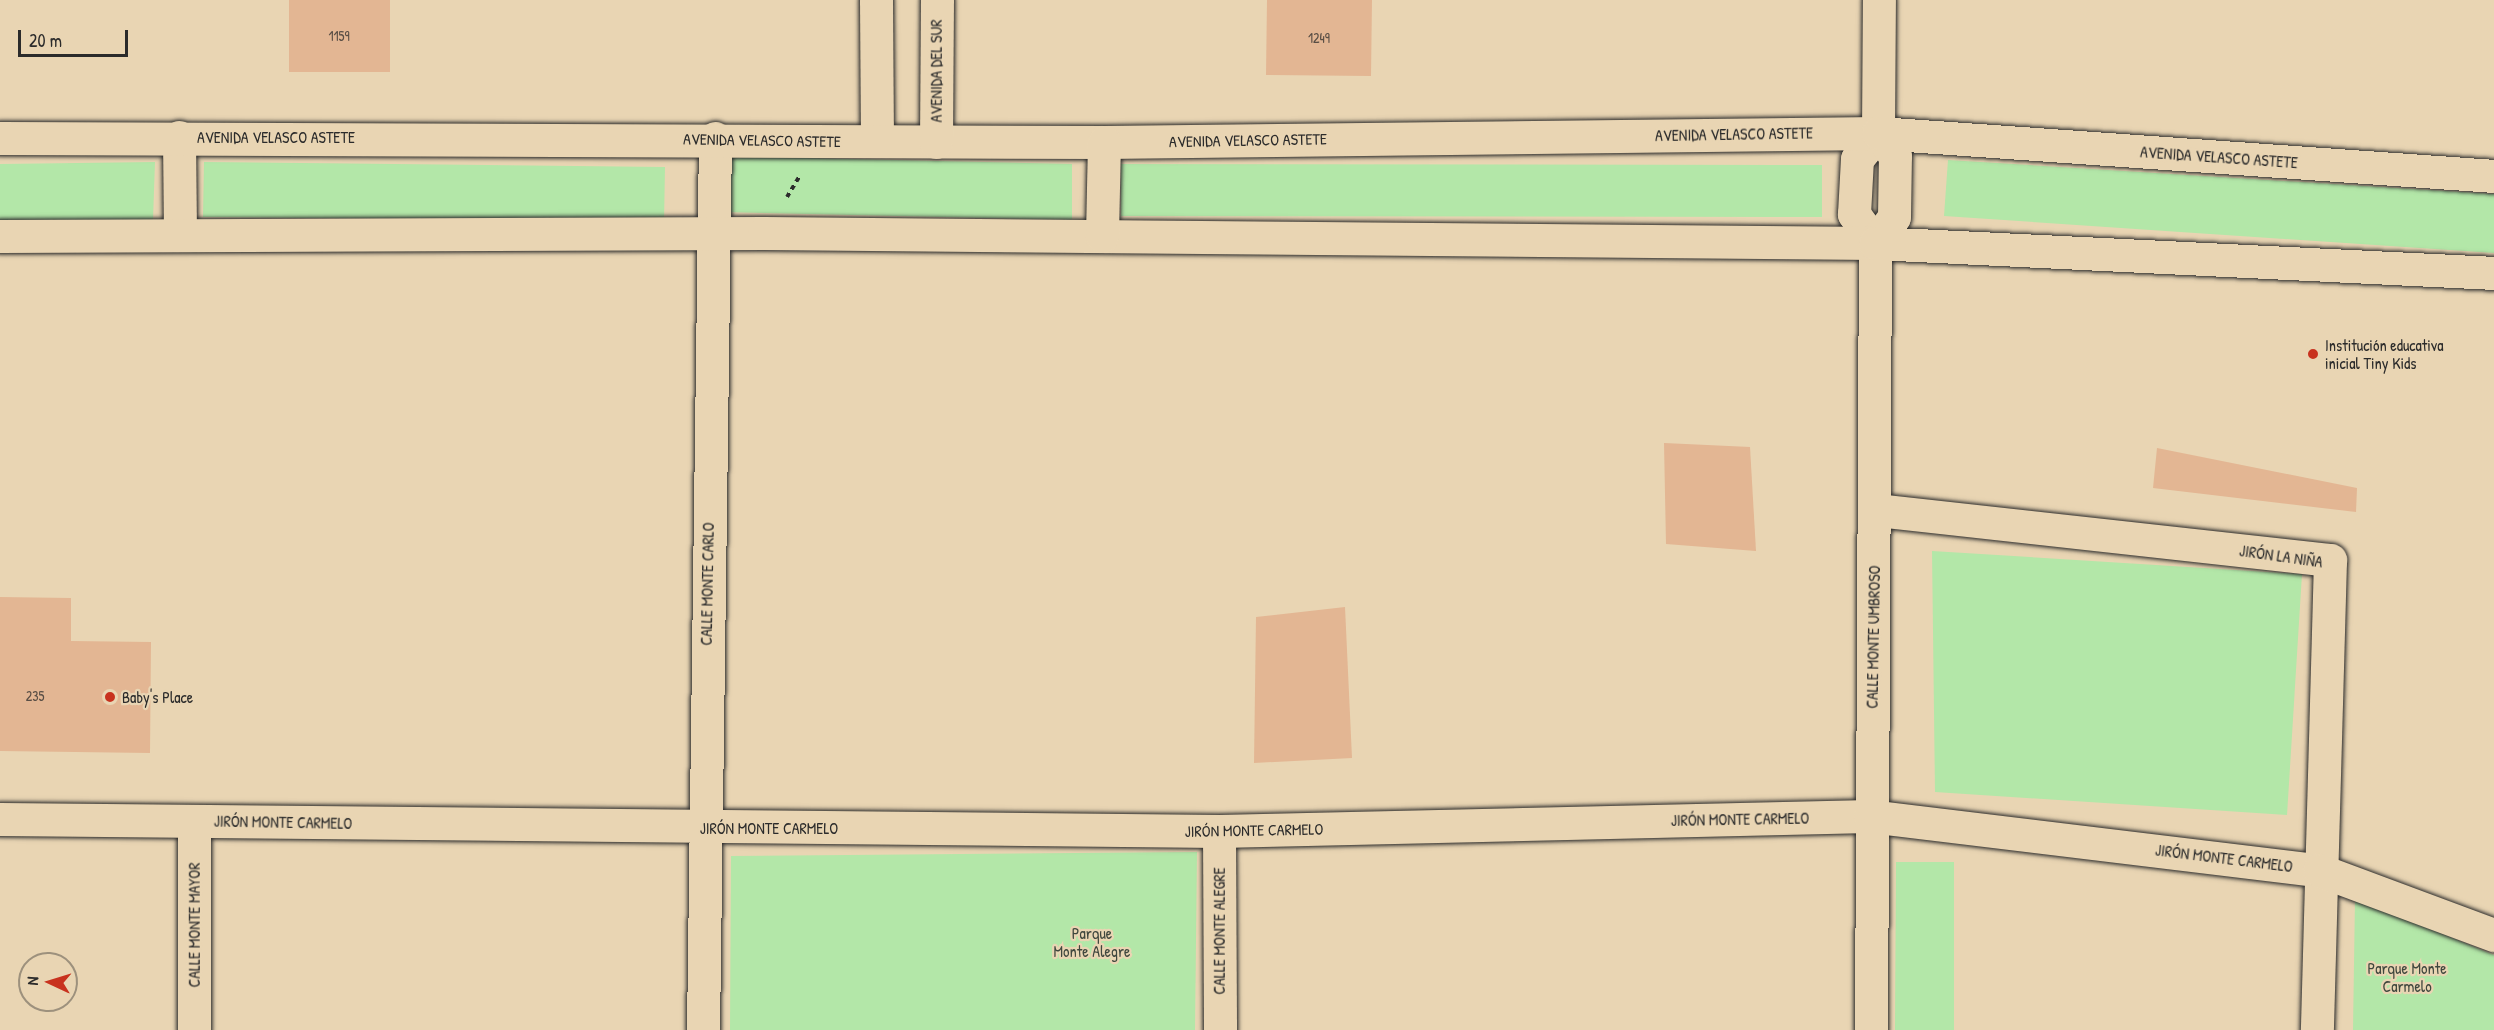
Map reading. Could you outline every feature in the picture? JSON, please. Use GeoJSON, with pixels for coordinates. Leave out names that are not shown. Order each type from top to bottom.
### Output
{"type":"FeatureCollection","features":[{"type":"Feature","properties":{"kind":"street"},"geometry":{"type":"LineString","coordinates":[[876,0],[878,141]]}},
{"type":"Feature","properties":{"kind":"street","name":"AVENIDA DEL SUR"},"geometry":{"type":"LineString","coordinates":[[936,142],[937,0]]}},
{"type":"Feature","properties":{"kind":"street"},"geometry":{"type":"LineString","coordinates":[[1875,243],[1894,217],[1895,156],[1878,133],[1880,0]]}},
{"type":"Feature","properties":{"kind":"street","name":"AVENIDA VELASCO ASTETE"},"geometry":{"type":"LineString","coordinates":[[0,138],[715,138],[823,141],[1104,142],[1878,133],[2494,176]]}},
{"type":"Feature","properties":{"kind":"street"},"geometry":{"type":"LineString","coordinates":[[179,137],[180,235]]}},
{"type":"Feature","properties":{"kind":"street","name":"CALLE MONTE CARLO"},"geometry":{"type":"LineString","coordinates":[[703,1030],[702,828],[715,138]]}},
{"type":"Feature","properties":{"kind":"street"},"geometry":{"type":"LineString","coordinates":[[1102,236],[1104,142]]}},
{"type":"Feature","properties":{"kind":"street"},"geometry":{"type":"LineString","coordinates":[[0,236],[764,233],[1875,243],[2494,273]]}},
{"type":"Feature","properties":{"kind":"street","name":"CALLE MONTE UMBROSO"},"geometry":{"type":"LineString","coordinates":[[1871,1030],[1870,816],[1876,510],[1875,243]]}},
{"type":"Feature","properties":{"kind":"street","name":"JIRÓN LA NIÑA"},"geometry":{"type":"LineString","coordinates":[[1876,510],[2330,560],[2319,870],[2318,1030]]}},
{"type":"Feature","properties":{"kind":"street","name":"JIRÓN MONTE CARMELO"},"geometry":{"type":"LineString","coordinates":[[0,819],[702,828],[1219,831],[1870,816],[2319,870],[2494,935]]}},
{"type":"Feature","properties":{"kind":"street","name":"CALLE MONTE MAYOR"},"geometry":{"type":"LineString","coordinates":[[194,821],[194,1030]]}},
{"type":"Feature","properties":{"kind":"street","name":"CALLE MONTE ALEGRE"},"geometry":{"type":"LineString","coordinates":[[1219,831],[1220,1030]]}},
{"type":"Feature","properties":{"kind":"path"},"geometry":{"type":"LineString","coordinates":[[764,233],[823,141]]}},
{"type":"Feature","properties":{"kind":"green space"},"geometry":{"type":"Polygon","coordinates":[[[723,156],[1072,164],[1072,220],[722,212],[723,156]]]}},
{"type":"Feature","properties":{"kind":"green space"},"geometry":{"type":"Polygon","coordinates":[[[1948,160],[2494,194],[2494,253],[1944,216],[1948,160]]]}},
{"type":"Feature","properties":{"kind":"green space"},"geometry":{"type":"Polygon","coordinates":[[[155,162],[153,220],[0,221],[0,164],[155,162]]]}},
{"type":"Feature","properties":{"kind":"green space"},"geometry":{"type":"Polygon","coordinates":[[[204,162],[665,167],[664,222],[203,217],[204,162]]]}},
{"type":"Feature","properties":{"kind":"green space"},"geometry":{"type":"Polygon","coordinates":[[[1121,164],[1822,165],[1822,217],[1121,216],[1121,164]]]}},
{"type":"Feature","properties":{"kind":"green space"},"geometry":{"type":"Polygon","coordinates":[[[1932,551],[2302,574],[2287,815],[1935,792],[1932,551]]]}},
{"type":"Feature","properties":{"kind":"green space","name":"Parque Monte Alegre"},"geometry":{"type":"Polygon","coordinates":[[[1197,852],[1195,1030],[730,1030],[731,856],[1197,852]]]}},
{"type":"Feature","properties":{"kind":"green space"},"geometry":{"type":"Polygon","coordinates":[[[1896,862],[1954,862],[1954,1030],[1895,1030],[1896,862]]]}},
{"type":"Feature","properties":{"kind":"green space","name":"Parque Monte Carmelo"},"geometry":{"type":"Polygon","coordinates":[[[2355,898],[2494,955],[2494,1030],[2353,1030],[2355,898]]]}},
{"type":"Feature","properties":{"kind":"building"},"geometry":{"type":"Polygon","coordinates":[[[289,0],[390,0],[390,72],[289,72],[289,0]]]}},
{"type":"Feature","properties":{"kind":"building"},"geometry":{"type":"Polygon","coordinates":[[[1267,0],[1372,0],[1371,76],[1266,75],[1267,0]]]}},
{"type":"Feature","properties":{"kind":"building"},"geometry":{"type":"Polygon","coordinates":[[[1664,443],[1750,447],[1756,551],[1666,544],[1664,443]]]}},
{"type":"Feature","properties":{"kind":"building"},"geometry":{"type":"Polygon","coordinates":[[[2157,448],[2357,488],[2356,512],[2153,488],[2157,448]]]}},
{"type":"Feature","properties":{"kind":"building"},"geometry":{"type":"Polygon","coordinates":[[[0,597],[71,598],[71,641],[151,642],[150,753],[0,751],[0,597]]]}},
{"type":"Feature","properties":{"kind":"building"},"geometry":{"type":"Polygon","coordinates":[[[1345,607],[1352,758],[1254,763],[1256,617],[1345,607]]]}},
{"type":"Feature","properties":{"kind":"place","name":"Institución educativa inicial Tiny Kids"},"geometry":{"type":"Point","coordinates":[2313,354]}},
{"type":"Feature","properties":{"kind":"place","name":"Baby's Place"},"geometry":{"type":"Point","coordinates":[110,697]}}]}
